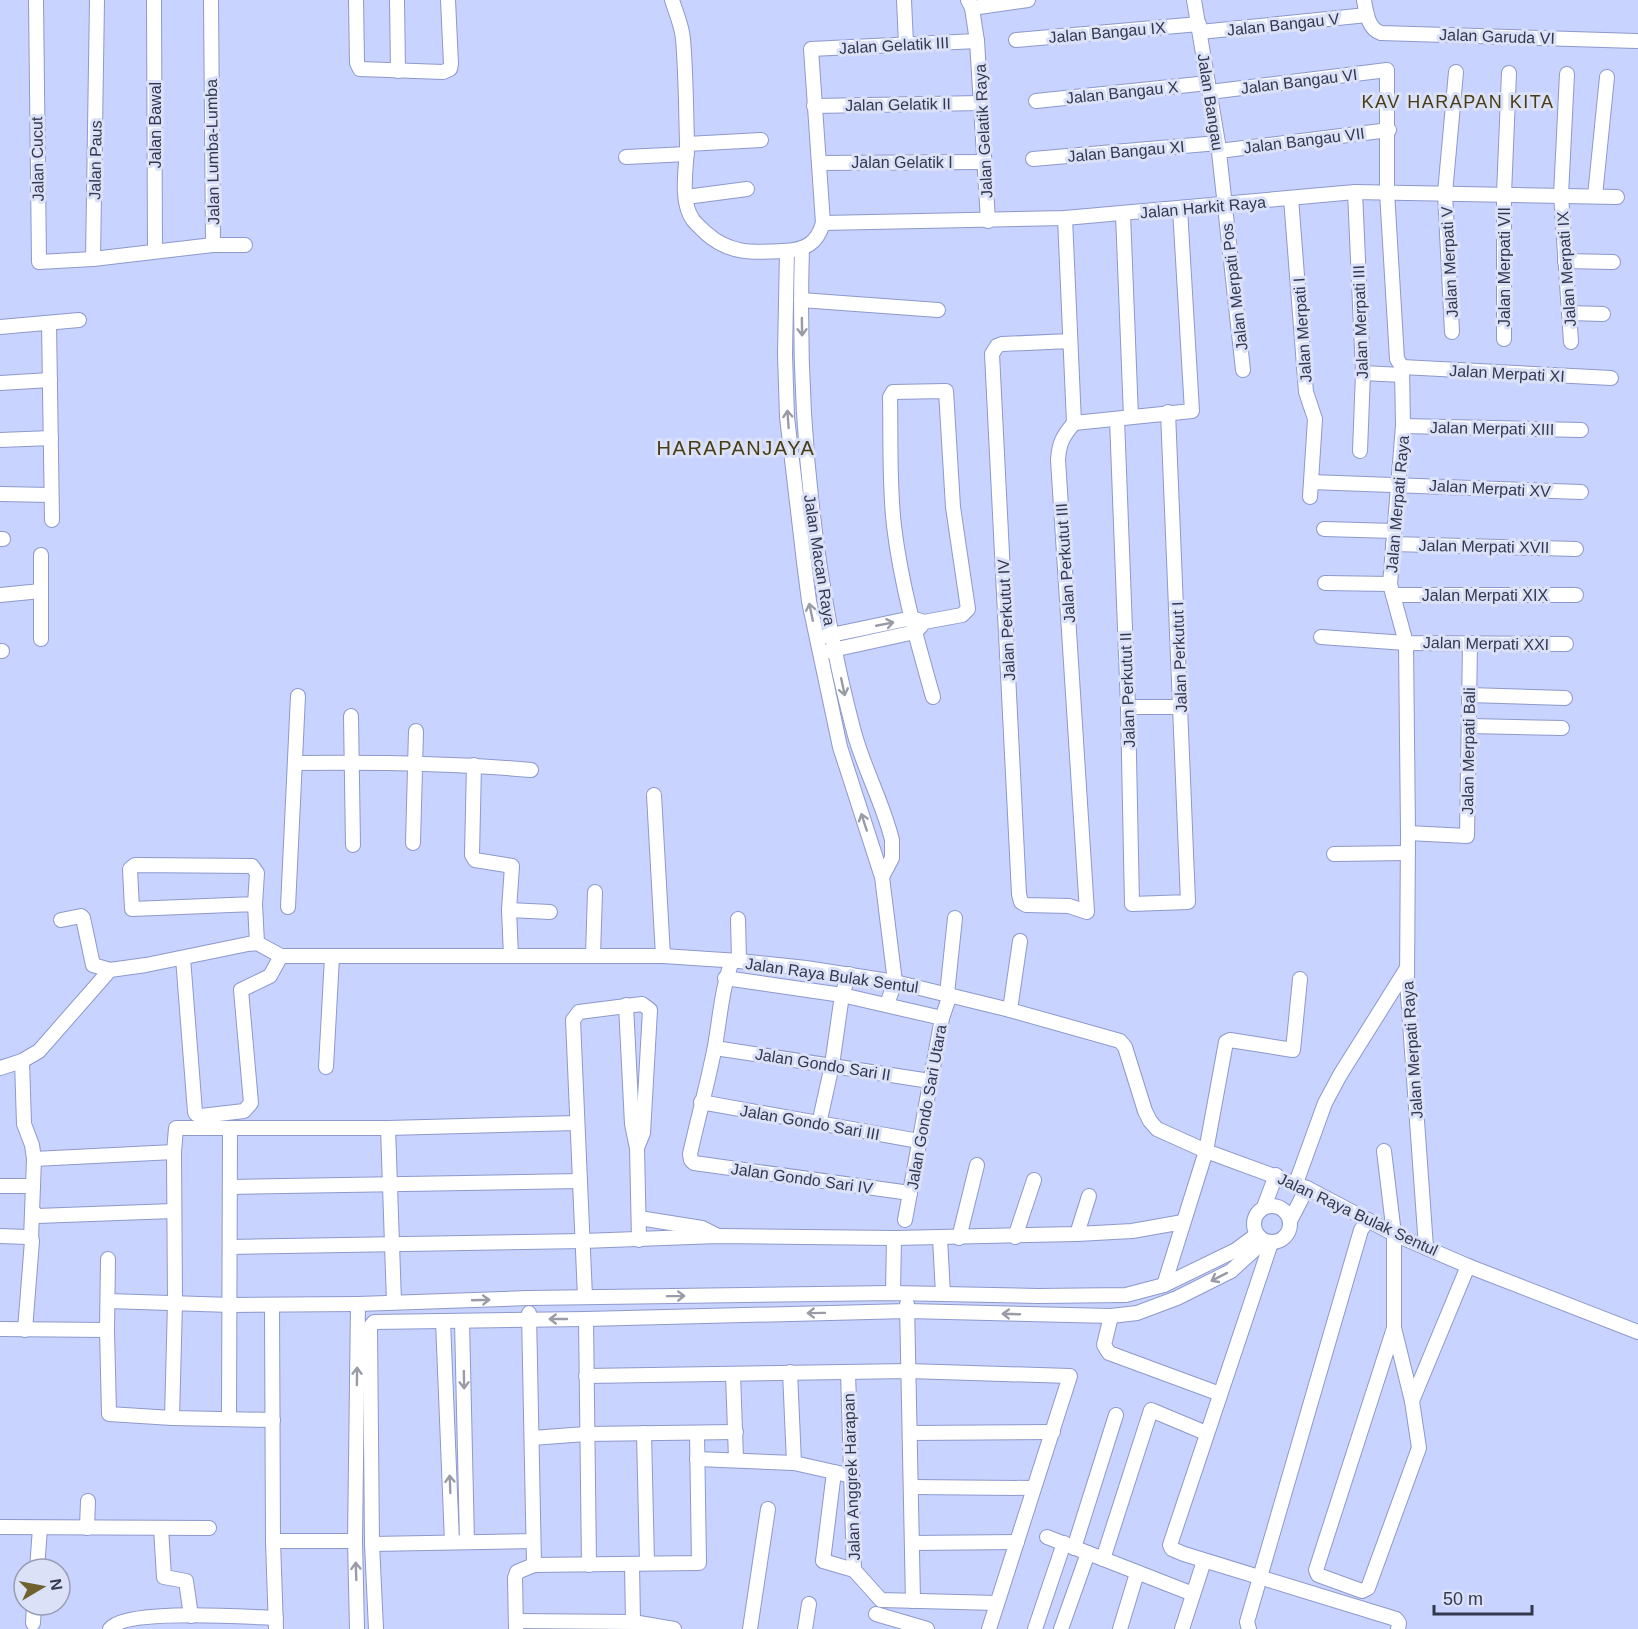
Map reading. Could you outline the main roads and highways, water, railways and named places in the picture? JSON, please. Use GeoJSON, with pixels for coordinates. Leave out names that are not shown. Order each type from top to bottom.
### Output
{"type":"FeatureCollection","features":[{"type":"Feature","properties":{"kind":"district","name":"KAV HARAPAN KITA"},"geometry":{"type":"Point","coordinates":[1458,102]}},
{"type":"Feature","properties":{"kind":"district","name":"HARAPANJAYA"},"geometry":{"type":"Point","coordinates":[736,448]}}]}
